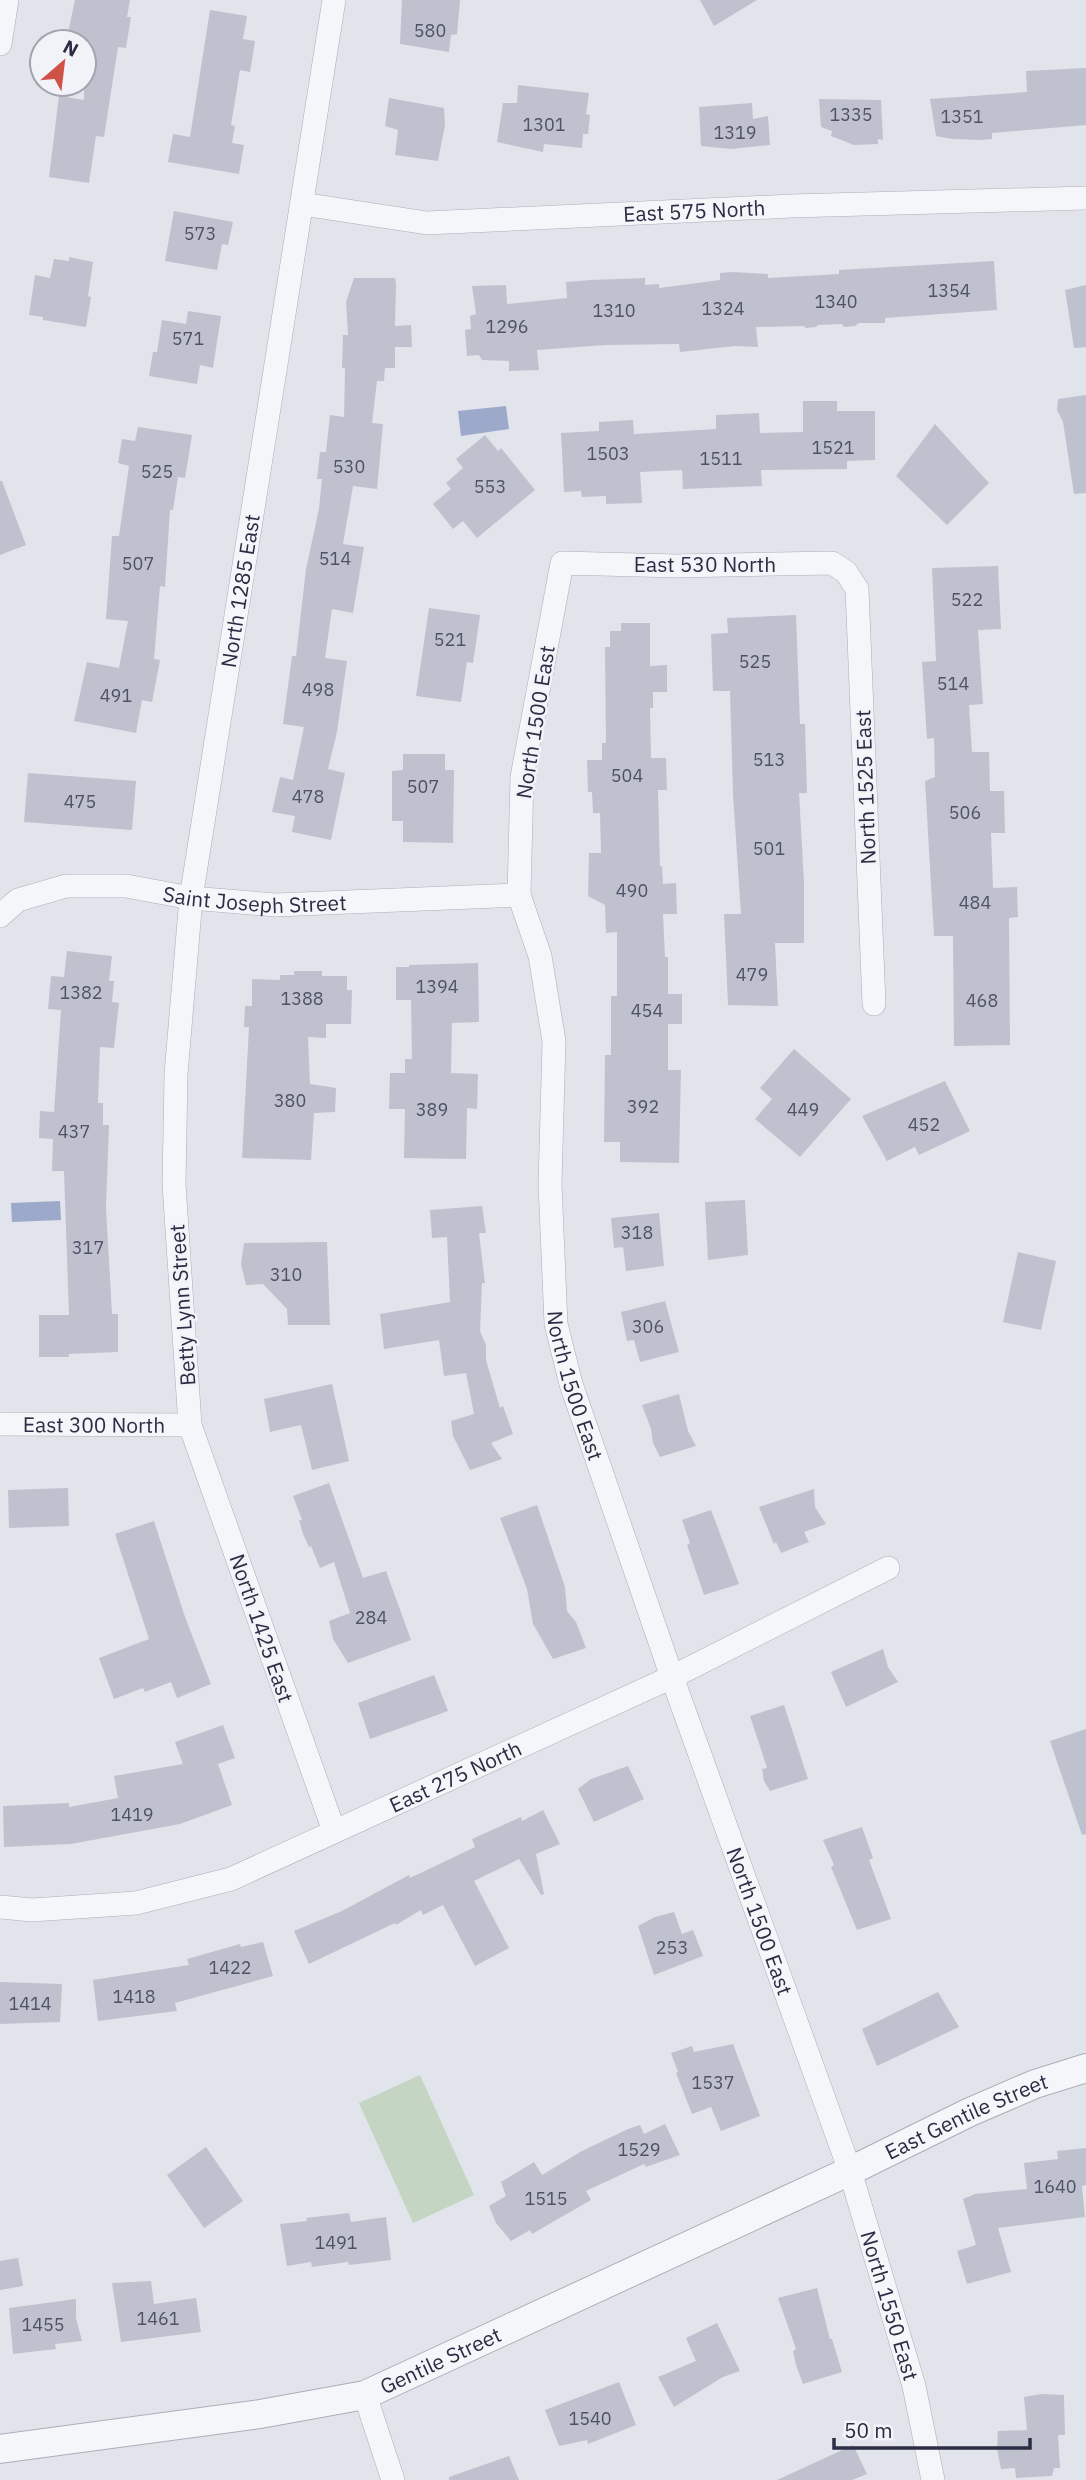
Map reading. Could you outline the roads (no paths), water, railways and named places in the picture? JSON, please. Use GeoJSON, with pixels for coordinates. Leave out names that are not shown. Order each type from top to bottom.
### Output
{"type":"FeatureCollection","features":[{"type":"Feature","properties":{"kind":"street"},"geometry":{"type":"LineString","coordinates":[[0,44],[7,0]]}},
{"type":"Feature","properties":{"kind":"street","name":"North 1285 East"},"geometry":{"type":"LineString","coordinates":[[174,1184],[176,1074],[191,898],[334,0]]}},
{"type":"Feature","properties":{"kind":"street","name":"East 575 North"},"geometry":{"type":"LineString","coordinates":[[302,204],[426,223],[792,206],[1086,198]]}},
{"type":"Feature","properties":{"kind":"street","name":"East 530 North"},"geometry":{"type":"LineString","coordinates":[[562,563],[677,566],[832,563],[846,572]]}},
{"type":"Feature","properties":{"kind":"street","name":"North 1500 East"},"geometry":{"type":"LineString","coordinates":[[562,563],[522,777],[519,895],[540,956],[554,1041],[550,1184],[556,1324],[570,1384],[672,1677],[850,2171]]}},
{"type":"Feature","properties":{"kind":"street","name":"North 1525 East"},"geometry":{"type":"LineString","coordinates":[[846,572],[857,589],[874,1004]]}},
{"type":"Feature","properties":{"kind":"street","name":"Saint Joseph Street"},"geometry":{"type":"LineString","coordinates":[[0,916],[18,900],[66,886],[126,886],[191,898],[276,905],[519,895]]}},
{"type":"Feature","properties":{"kind":"street","name":"Betty Lynn Street"},"geometry":{"type":"LineString","coordinates":[[174,1184],[190,1425]]}},
{"type":"Feature","properties":{"kind":"street","name":"East 300 North"},"geometry":{"type":"LineString","coordinates":[[0,1424],[190,1425]]}},
{"type":"Feature","properties":{"kind":"street","name":"North 1425 East"},"geometry":{"type":"LineString","coordinates":[[190,1425],[334,1830]]}},
{"type":"Feature","properties":{"kind":"street","name":"East 275 North"},"geometry":{"type":"LineString","coordinates":[[0,1907],[32,1910],[136,1903],[231,1880],[334,1830],[672,1677],[888,1567]]}},
{"type":"Feature","properties":{"kind":"street","name":"East Gentile Street"},"geometry":{"type":"LineString","coordinates":[[850,2171],[970,2112],[1035,2084],[1086,2068]]}},
{"type":"Feature","properties":{"kind":"street","name":"Gentile Street"},"geometry":{"type":"LineString","coordinates":[[0,2449],[260,2414],[365,2395],[850,2171]]}},
{"type":"Feature","properties":{"kind":"street","name":"North 1550 East"},"geometry":{"type":"LineString","coordinates":[[850,2171],[914,2386],[933,2480]]}},
{"type":"Feature","properties":{"kind":"street"},"geometry":{"type":"LineString","coordinates":[[365,2395],[393,2480]]}},
{"type":"Feature","properties":{"kind":"water"},"geometry":{"type":"Polygon","coordinates":[[[506,406],[509,429],[461,436],[458,411],[506,406]]]}},
{"type":"Feature","properties":{"kind":"water"},"geometry":{"type":"Polygon","coordinates":[[[60,1201],[61,1220],[12,1222],[11,1203],[60,1201]]]}}]}
